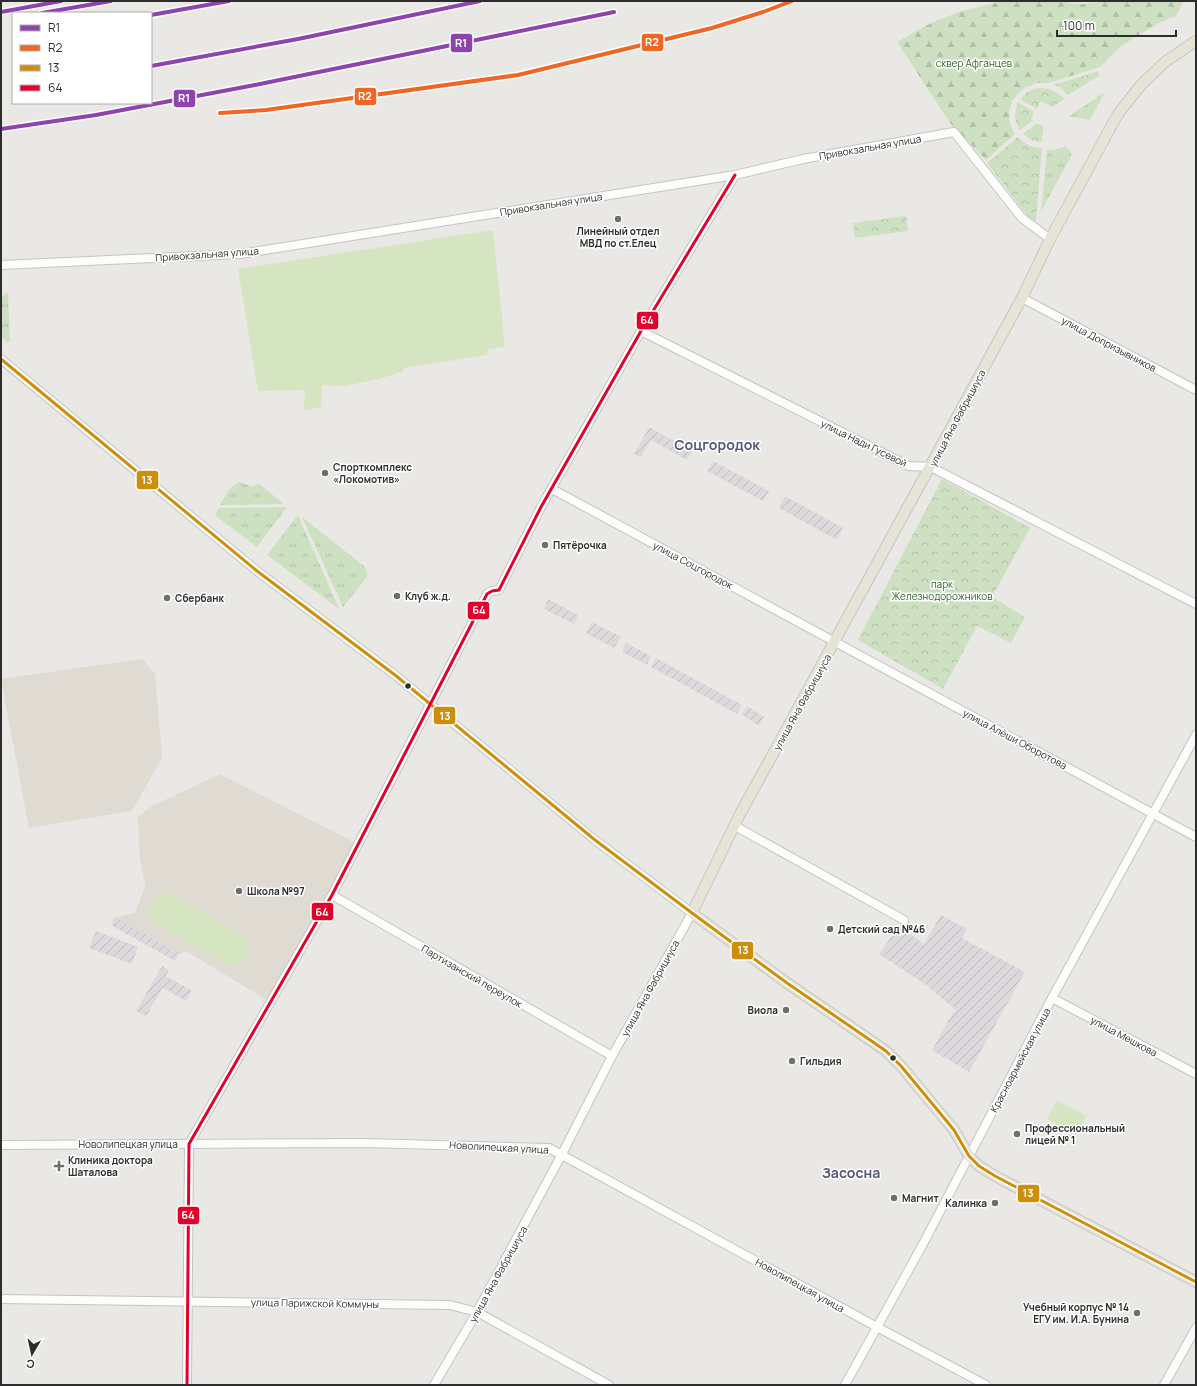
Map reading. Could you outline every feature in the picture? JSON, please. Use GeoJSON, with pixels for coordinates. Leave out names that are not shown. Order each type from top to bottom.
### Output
{"type":"FeatureCollection","features":[{"type":"Feature","properties":{"kind":"main road","name":"улица Яна Фабрициуса"},"geometry":{"type":"LineString","coordinates":[[692,913],[734,826],[931,467],[1022,298],[1050,238],[1118,114],[1146,80],[1165,62],[1196,41]]}},
{"type":"Feature","properties":{"kind":"main road"},"geometry":{"type":"LineString","coordinates":[[692,913],[792,987],[886,1051],[901,1066],[954,1130],[969,1156],[979,1166],[995,1176],[1196,1282]]}},
{"type":"Feature","properties":{"kind":"street","name":"Привокзальная улица"},"geometry":{"type":"LineString","coordinates":[[1,265],[240,254],[735,174],[803,159],[954,132],[1022,218],[1050,238]]}},
{"type":"Feature","properties":{"kind":"street"},"geometry":{"type":"LineString","coordinates":[[188,1385],[189,1144],[332,895],[487,594],[492,591],[499,590],[552,489],[641,331],[735,174]]}},
{"type":"Feature","properties":{"kind":"street","name":"улица Допризывников"},"geometry":{"type":"LineString","coordinates":[[1022,298],[1196,390]]}},
{"type":"Feature","properties":{"kind":"street","name":"улица Нади Гусевой"},"geometry":{"type":"LineString","coordinates":[[641,331],[909,466],[931,467],[1196,604]]}},
{"type":"Feature","properties":{"kind":"street"},"geometry":{"type":"LineString","coordinates":[[1,359],[257,571],[395,675],[595,840],[692,913]]}},
{"type":"Feature","properties":{"kind":"street","name":"улица Соцгородок"},"geometry":{"type":"LineString","coordinates":[[552,489],[834,642]]}},
{"type":"Feature","properties":{"kind":"street","name":"улица Алёши Оборотова"},"geometry":{"type":"LineString","coordinates":[[834,642],[1196,837]]}},
{"type":"Feature","properties":{"kind":"street","name":"Красноармейская улица"},"geometry":{"type":"LineString","coordinates":[[845,1385],[969,1156],[1052,998],[1196,735]]}},
{"type":"Feature","properties":{"kind":"street"},"geometry":{"type":"LineString","coordinates":[[734,826],[904,920]]}},
{"type":"Feature","properties":{"kind":"street","name":"Партизанский переулок"},"geometry":{"type":"LineString","coordinates":[[332,895],[612,1056]]}},
{"type":"Feature","properties":{"kind":"street","name":"улица Яна Фабрициуса"},"geometry":{"type":"LineString","coordinates":[[434,1385],[477,1312],[562,1154],[612,1056],[692,913]]}},
{"type":"Feature","properties":{"kind":"street","name":"улица Мешкова"},"geometry":{"type":"LineString","coordinates":[[1052,998],[1196,1074]]}},
{"type":"Feature","properties":{"kind":"street","name":"Новолипецкая улица"},"geometry":{"type":"LineString","coordinates":[[1,1145],[381,1143],[549,1148],[877,1328],[986,1385]]}},
{"type":"Feature","properties":{"kind":"street","name":"улица Парижской Коммуны"},"geometry":{"type":"LineString","coordinates":[[1,1299],[450,1305],[477,1312],[609,1385]]}},
{"type":"Feature","properties":{"kind":"street"},"geometry":{"type":"LineString","coordinates":[[1164,1385],[1196,1328]]}},
{"type":"Feature","properties":{"kind":"shaded area"},"geometry":{"type":"Polygon","coordinates":[[[649,427],[692,451],[687,460],[651,440],[641,457],[634,454],[649,427]]]}},
{"type":"Feature","properties":{"kind":"shaded area"},"geometry":{"type":"Polygon","coordinates":[[[713,461],[769,491],[763,501],[707,471],[713,461]]]}},
{"type":"Feature","properties":{"kind":"shaded area"},"geometry":{"type":"Polygon","coordinates":[[[785,496],[843,528],[837,540],[779,508],[785,496]]]}},
{"type":"Feature","properties":{"kind":"shaded area"},"geometry":{"type":"Polygon","coordinates":[[[548,599],[578,615],[574,624],[544,609],[548,599]]]}},
{"type":"Feature","properties":{"kind":"shaded area"},"geometry":{"type":"Polygon","coordinates":[[[592,622],[621,637],[614,648],[586,633],[592,622]]]}},
{"type":"Feature","properties":{"kind":"shaded area"},"geometry":{"type":"Polygon","coordinates":[[[626,643],[651,656],[647,665],[622,652],[626,643]]]}},
{"type":"Feature","properties":{"kind":"shaded area"},"geometry":{"type":"Polygon","coordinates":[[[656,658],[742,705],[737,714],[651,667],[656,658]]]}},
{"type":"Feature","properties":{"kind":"shaded area"},"geometry":{"type":"Polygon","coordinates":[[[142,659],[155,674],[162,758],[132,811],[29,828],[1,679],[142,659]]]}},
{"type":"Feature","properties":{"kind":"shaded area"},"geometry":{"type":"Polygon","coordinates":[[[747,706],[764,717],[759,726],[741,714],[747,706]]]}},
{"type":"Feature","properties":{"kind":"shaded area","name":"Школа №97"},"geometry":{"type":"Polygon","coordinates":[[[220,774],[358,844],[270,1002],[186,951],[180,954],[115,917],[135,913],[145,886],[139,852],[138,817],[150,807],[220,774]]]}},
{"type":"Feature","properties":{"kind":"shaded area"},"geometry":{"type":"Polygon","coordinates":[[[941,915],[967,929],[962,938],[1025,972],[969,1072],[932,1050],[952,1014],[956,1010],[926,985],[879,954],[899,926],[924,944],[941,915]]]}},
{"type":"Feature","properties":{"kind":"shaded area"},"geometry":{"type":"Polygon","coordinates":[[[115,917],[180,953],[175,961],[111,925],[115,917]]]}},
{"type":"Feature","properties":{"kind":"shaded area"},"geometry":{"type":"Polygon","coordinates":[[[96,931],[138,947],[132,964],[89,948],[96,931]]]}},
{"type":"Feature","properties":{"kind":"shaded area"},"geometry":{"type":"Polygon","coordinates":[[[162,966],[169,970],[166,976],[192,991],[186,1001],[163,988],[146,1016],[136,1011],[162,966]]]}},
{"type":"Feature","properties":{"kind":"green space","name":"сквер Афганцев"},"geometry":{"type":"Polygon","coordinates":[[[1002,1],[1067,1],[1068,3],[1084,4],[1107,1],[1182,1],[1182,5],[1176,16],[1157,24],[1121,46],[1100,67],[1049,83],[1037,83],[1026,87],[1012,101],[1009,112],[1010,124],[1015,134],[986,160],[950,123],[897,42],[931,23],[959,12],[1002,1]]]}},
{"type":"Feature","properties":{"kind":"green space"},"geometry":{"type":"Polygon","coordinates":[[[1099,71],[1099,76],[1068,95],[1060,87],[1053,85],[1099,71]]]}},
{"type":"Feature","properties":{"kind":"green space"},"geometry":{"type":"Polygon","coordinates":[[[1036,88],[1052,90],[1065,99],[1052,107],[1041,101],[1037,109],[1020,99],[1027,92],[1036,88]]]}},
{"type":"Feature","properties":{"kind":"green space"},"geometry":{"type":"Polygon","coordinates":[[[1105,92],[1090,120],[1069,116],[1105,92]]]}},
{"type":"Feature","properties":{"kind":"green space"},"geometry":{"type":"Polygon","coordinates":[[[1018,102],[1034,112],[1031,119],[1033,120],[1020,130],[1015,116],[1018,102]]]}},
{"type":"Feature","properties":{"kind":"green space"},"geometry":{"type":"Polygon","coordinates":[[[1037,123],[1043,126],[1042,142],[1031,140],[1023,134],[1037,123]]]}},
{"type":"Feature","properties":{"kind":"green space"},"geometry":{"type":"Polygon","coordinates":[[[1018,137],[1029,145],[1042,148],[1036,221],[1029,218],[987,163],[1018,137]]]}},
{"type":"Feature","properties":{"kind":"green space"},"geometry":{"type":"Polygon","coordinates":[[[1066,146],[1072,154],[1041,212],[1047,150],[1054,150],[1066,146]]]}},
{"type":"Feature","properties":{"kind":"green space"},"geometry":{"type":"Polygon","coordinates":[[[906,216],[908,231],[855,238],[853,223],[906,216]]]}},
{"type":"Feature","properties":{"kind":"green space"},"geometry":{"type":"Polygon","coordinates":[[[493,230],[505,347],[488,349],[487,355],[403,368],[404,371],[379,379],[344,386],[322,385],[321,407],[304,410],[305,390],[258,391],[238,269],[493,230]]]}},
{"type":"Feature","properties":{"kind":"green space"},"geometry":{"type":"Polygon","coordinates":[[[8,292],[10,341],[8,343],[1,337],[1,297],[8,292]]]}},
{"type":"Feature","properties":{"kind":"green space","name":"парк Железнодорожников"},"geometry":{"type":"Polygon","coordinates":[[[942,479],[1030,528],[992,597],[1025,617],[1011,643],[977,626],[943,689],[858,640],[942,479]]]}},
{"type":"Feature","properties":{"kind":"green space"},"geometry":{"type":"Polygon","coordinates":[[[240,482],[253,487],[258,483],[284,504],[220,505],[233,485],[240,482]]]}},
{"type":"Feature","properties":{"kind":"green space"},"geometry":{"type":"Polygon","coordinates":[[[287,507],[257,547],[216,516],[216,512],[219,508],[287,507]]]}},
{"type":"Feature","properties":{"kind":"green space"},"geometry":{"type":"Polygon","coordinates":[[[298,515],[339,609],[267,555],[298,515]]]}},
{"type":"Feature","properties":{"kind":"green space"},"geometry":{"type":"Polygon","coordinates":[[[302,517],[365,567],[367,577],[343,607],[302,517]]]}},
{"type":"Feature","properties":{"kind":"green space"},"geometry":{"type":"Polygon","coordinates":[[[165,893],[171,894],[244,936],[249,948],[247,958],[239,964],[226,964],[154,923],[149,914],[150,905],[155,898],[165,893]]]}},
{"type":"Feature","properties":{"kind":"green space"},"geometry":{"type":"Polygon","coordinates":[[[1057,1100],[1086,1116],[1076,1135],[1047,1119],[1057,1100]]]}},
{"type":"Feature","properties":{"kind":"transit line","name":"R1"},"geometry":{"type":"LineString","coordinates":[[1,12],[61,1]]}},
{"type":"Feature","properties":{"kind":"transit line","name":"R1"},"geometry":{"type":"LineString","coordinates":[[48,12],[111,1]]}},
{"type":"Feature","properties":{"kind":"transit line","name":"R1"},"geometry":{"type":"LineString","coordinates":[[152,15],[229,1]]}},
{"type":"Feature","properties":{"kind":"transit line","name":"R1"},"geometry":{"type":"LineString","coordinates":[[152,66],[298,39],[480,1]]}},
{"type":"Feature","properties":{"kind":"transit line","name":"R2"},"geometry":{"type":"LineString","coordinates":[[220,113],[266,110],[518,75],[712,28],[792,1]]}},
{"type":"Feature","properties":{"kind":"transit line","name":"R1"},"geometry":{"type":"LineString","coordinates":[[1,129],[96,115],[255,85],[614,12]]}},
{"type":"Feature","properties":{"kind":"transit line","name":"64"},"geometry":{"type":"LineString","coordinates":[[187,1385],[189,1144],[332,895],[487,594],[492,591],[499,590],[541,507],[641,331],[735,175]]}},
{"type":"Feature","properties":{"kind":"transit line","name":"13"},"geometry":{"type":"LineString","coordinates":[[1,359],[257,571],[395,675],[595,840],[787,983],[886,1051],[901,1066],[954,1130],[969,1156],[979,1166],[995,1176],[1196,1282]]}},
{"type":"Feature","properties":{"kind":"place","name":"Линейный отдел МВД по ст.Елец"},"geometry":{"type":"Point","coordinates":[618,219]}},
{"type":"Feature","properties":{"kind":"place","name":"Спорткомплекс «Локомотив»"},"geometry":{"type":"Point","coordinates":[325,473]}},
{"type":"Feature","properties":{"kind":"place","name":"Пятёрочка"},"geometry":{"type":"Point","coordinates":[545,545]}},
{"type":"Feature","properties":{"kind":"place","name":"Клуб ж.д."},"geometry":{"type":"Point","coordinates":[397,596]}},
{"type":"Feature","properties":{"kind":"place","name":"Сбербанк"},"geometry":{"type":"Point","coordinates":[167,598]}},
{"type":"Feature","properties":{"kind":"place","name":"Школа №97"},"geometry":{"type":"Point","coordinates":[239,891]}},
{"type":"Feature","properties":{"kind":"place","name":"Детский сад №46"},"geometry":{"type":"Point","coordinates":[830,929]}},
{"type":"Feature","properties":{"kind":"place","name":"Виола"},"geometry":{"type":"Point","coordinates":[786,1010]}},
{"type":"Feature","properties":{"kind":"place","name":"Гильдия"},"geometry":{"type":"Point","coordinates":[792,1061]}},
{"type":"Feature","properties":{"kind":"place","name":"Профессиональный лицей № 1"},"geometry":{"type":"Point","coordinates":[1017,1134]}},
{"type":"Feature","properties":{"kind":"place","name":"Клиника доктора Шаталова"},"geometry":{"type":"Point","coordinates":[59,1166]}},
{"type":"Feature","properties":{"kind":"place","name":"Магнит"},"geometry":{"type":"Point","coordinates":[894,1198]}},
{"type":"Feature","properties":{"kind":"place","name":"Калинка"},"geometry":{"type":"Point","coordinates":[995,1203]}},
{"type":"Feature","properties":{"kind":"place","name":"Учебный корпус № 14 ЕГУ им. И.А. Бунина"},"geometry":{"type":"Point","coordinates":[1137,1313]}},
{"type":"Feature","properties":{"kind":"district","name":"Соцгородок"},"geometry":{"type":"Point","coordinates":[717,444]}},
{"type":"Feature","properties":{"kind":"district","name":"Засосна"},"geometry":{"type":"Point","coordinates":[851,1172]}}]}
